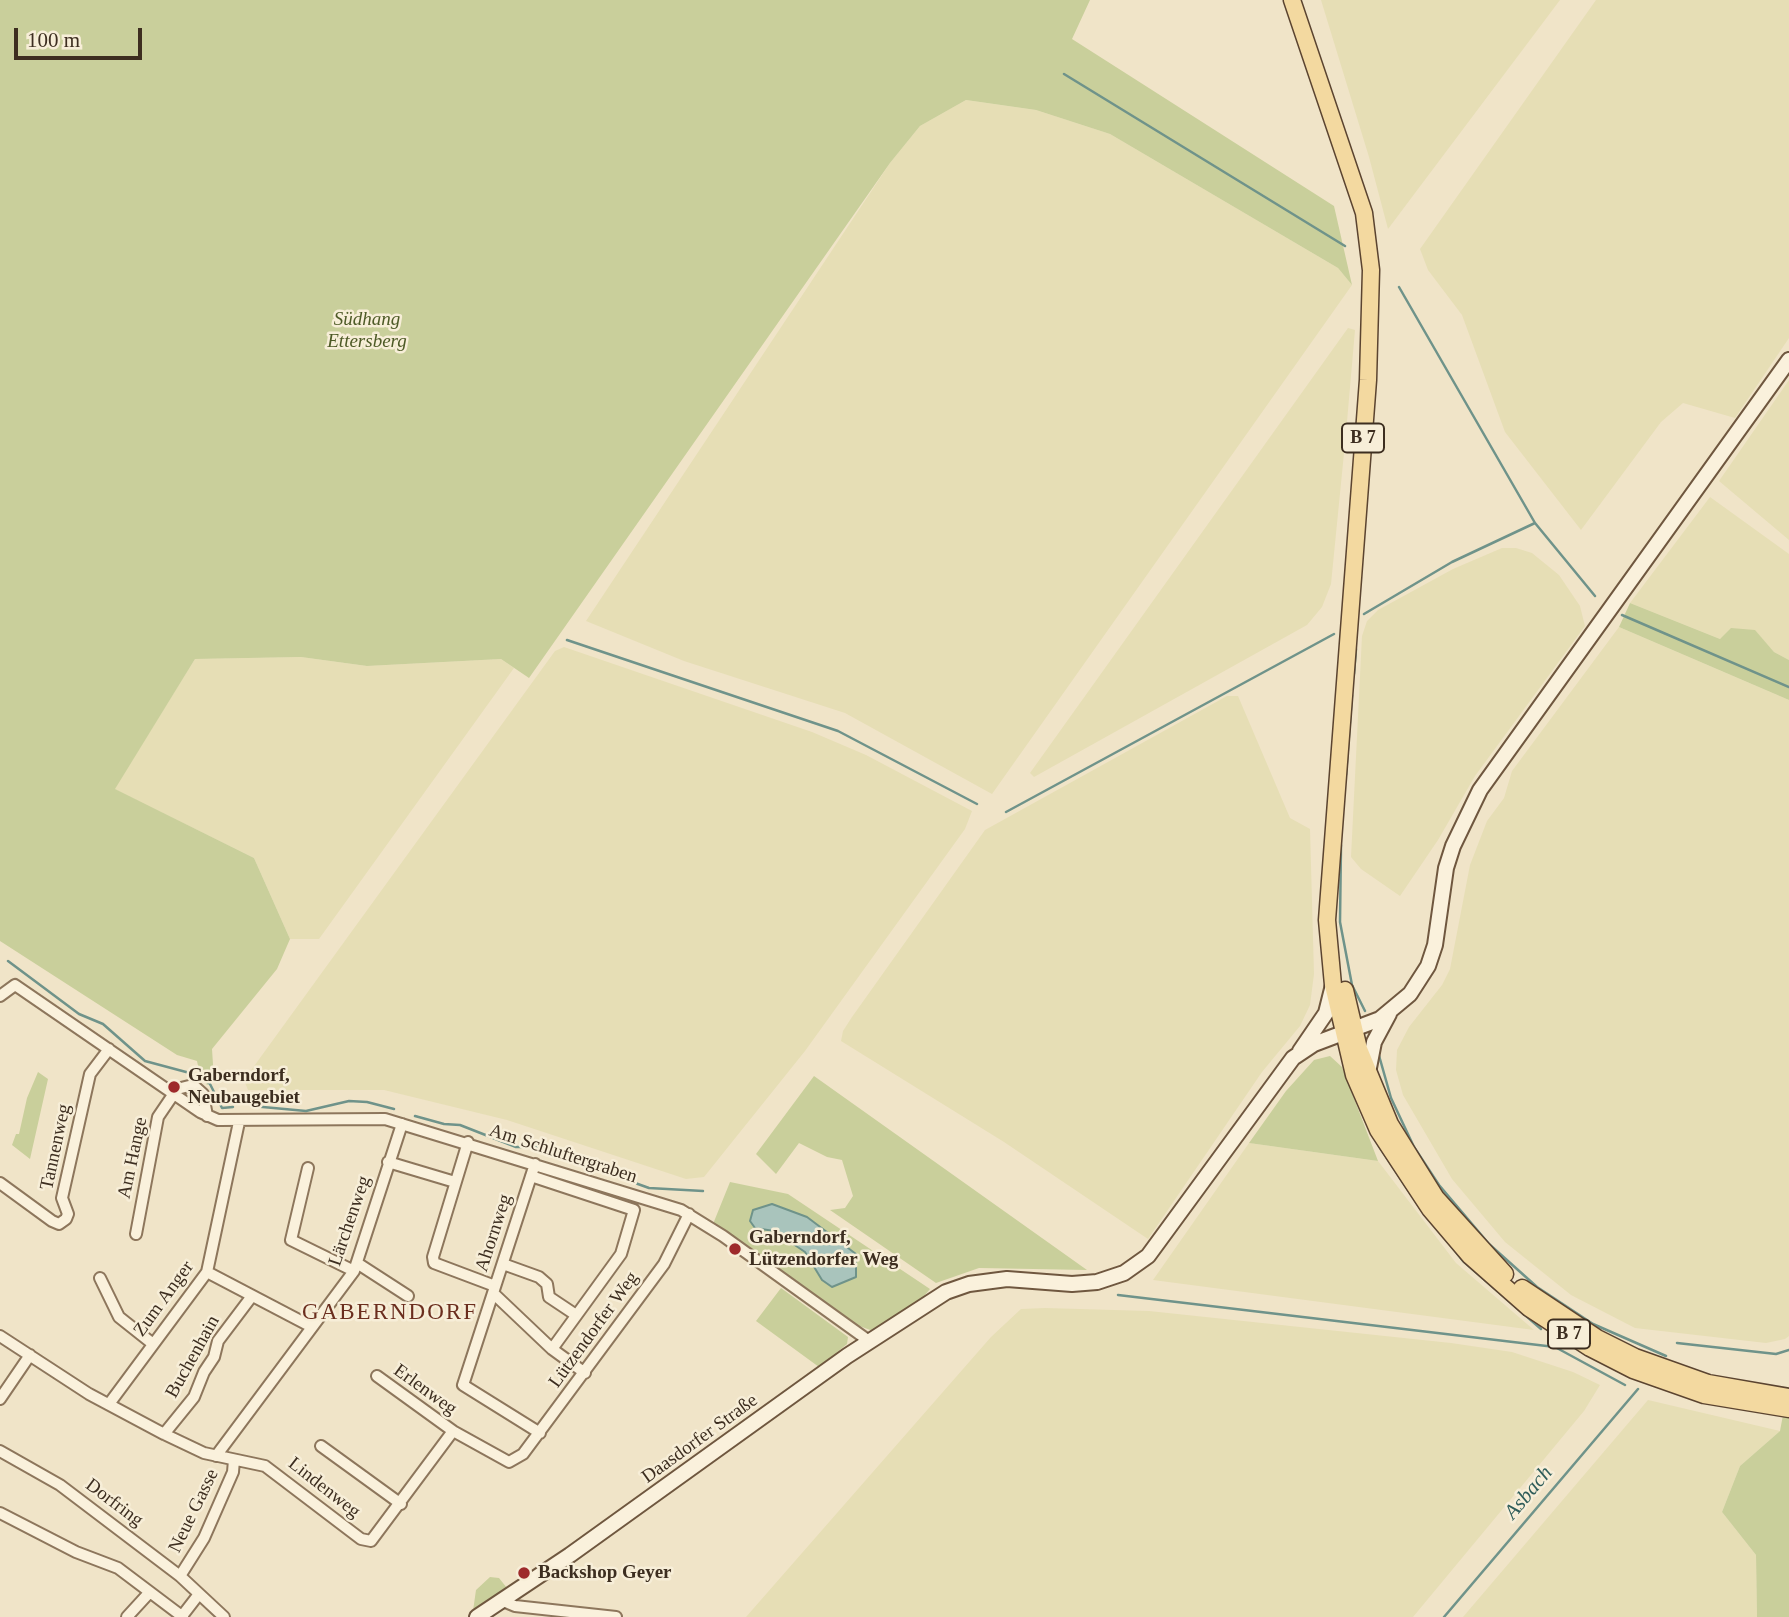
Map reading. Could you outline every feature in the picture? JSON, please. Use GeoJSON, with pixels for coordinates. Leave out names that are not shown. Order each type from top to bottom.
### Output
{"type":"FeatureCollection","features":[{"type":"Feature","properties":{"kind":"main road","name":"B 7"},"geometry":{"type":"LineString","coordinates":[[1292,0],[1364,213],[1371,270],[1368,380],[1327,935],[1333,985],[1348,1032],[1363,1098],[1402,1171],[1470,1256],[1528,1308],[1590,1348],[1662,1381],[1704,1395],[1789,1409]]}},
{"type":"Feature","properties":{"kind":"main road","name":"B 7"},"geometry":{"type":"LineString","coordinates":[[1329,888],[1348,1032],[1390,1124],[1436,1198],[1479,1249],[1536,1299],[1598,1338],[1674,1373],[1743,1391],[1789,1397]]}},
{"type":"Feature","properties":{"kind":"street"},"geometry":{"type":"LineString","coordinates":[[1368,1074],[1374,1042],[1389,1014],[1410,994],[1427,966],[1435,945],[1446,868],[1462,824],[1480,790],[1789,360]]}},
{"type":"Feature","properties":{"kind":"street","name":"Am Schluftergraben"},"geometry":{"type":"LineString","coordinates":[[2,993],[15,985],[207,1116],[239,1122],[371,1118],[402,1124],[468,1142],[689,1214],[869,1341]]}},
{"type":"Feature","properties":{"kind":"street","name":"Daasdorfer Straße"},"geometry":{"type":"LineString","coordinates":[[477,1617],[869,1341],[946,1292],[970,1284],[1007,1279],[1072,1284],[1097,1282],[1136,1266],[1160,1243],[1299,1053],[1326,1013],[1333,985]]}},
{"type":"Feature","properties":{"kind":"street"},"geometry":{"type":"LineString","coordinates":[[1299,1053],[1389,1014]]}},
{"type":"Feature","properties":{"kind":"street","name":"Tannenweg"},"geometry":{"type":"LineString","coordinates":[[0,1183],[40,1214],[52,1221],[63,1223],[68,1214],[62,1198],[90,1074],[109,1049]]}},
{"type":"Feature","properties":{"kind":"street","name":"Am Schluftergraben"},"geometry":{"type":"LineString","coordinates":[[173,1093],[183,1086],[198,1088],[207,1116]]}},
{"type":"Feature","properties":{"kind":"street","name":"Am Hange"},"geometry":{"type":"LineString","coordinates":[[135,1234],[158,1117],[173,1093]]}},
{"type":"Feature","properties":{"kind":"street","name":"Zum Anger"},"geometry":{"type":"LineString","coordinates":[[109,1404],[207,1272],[239,1122]]}},
{"type":"Feature","properties":{"kind":"street","name":"Lärchenweg"},"geometry":{"type":"LineString","coordinates":[[216,1456],[355,1267],[402,1124]]}},
{"type":"Feature","properties":{"kind":"street"},"geometry":{"type":"LineString","coordinates":[[468,1142],[433,1263],[494,1289],[552,1349],[585,1373]]}},
{"type":"Feature","properties":{"kind":"street"},"geometry":{"type":"LineString","coordinates":[[388,1162],[455,1182]]}},
{"type":"Feature","properties":{"kind":"street","name":"Ahornweg"},"geometry":{"type":"LineString","coordinates":[[535,1164],[463,1385],[540,1433]]}},
{"type":"Feature","properties":{"kind":"street"},"geometry":{"type":"LineString","coordinates":[[308,1168],[291,1240],[355,1267],[408,1296]]}},
{"type":"Feature","properties":{"kind":"street"},"geometry":{"type":"LineString","coordinates":[[531,1176],[634,1210],[621,1254],[552,1349]]}},
{"type":"Feature","properties":{"kind":"street","name":"Lützendorfer Weg"},"geometry":{"type":"LineString","coordinates":[[453,1431],[502,1460],[517,1460],[585,1373],[664,1264],[689,1214]]}},
{"type":"Feature","properties":{"kind":"street"},"geometry":{"type":"LineString","coordinates":[[503,1264],[539,1277],[547,1284],[549,1297],[576,1315]]}},
{"type":"Feature","properties":{"kind":"street"},"geometry":{"type":"LineString","coordinates":[[207,1272],[312,1327]]}},
{"type":"Feature","properties":{"kind":"street"},"geometry":{"type":"LineString","coordinates":[[100,1278],[119,1317],[153,1344]]}},
{"type":"Feature","properties":{"kind":"street","name":"Buchenhain"},"geometry":{"type":"LineString","coordinates":[[164,1434],[194,1397],[204,1372],[214,1357],[218,1341],[252,1296]]}},
{"type":"Feature","properties":{"kind":"street","name":"Lindenweg"},"geometry":{"type":"LineString","coordinates":[[0,1336],[109,1404],[164,1434],[216,1456],[265,1466],[365,1541],[371,1541],[378,1535],[453,1431]]}},
{"type":"Feature","properties":{"kind":"street"},"geometry":{"type":"LineString","coordinates":[[0,1399],[30,1355]]}},
{"type":"Feature","properties":{"kind":"street","name":"Erlenweg"},"geometry":{"type":"LineString","coordinates":[[377,1376],[453,1431]]}},
{"type":"Feature","properties":{"kind":"street"},"geometry":{"type":"LineString","coordinates":[[321,1446],[401,1504]]}},
{"type":"Feature","properties":{"kind":"street","name":"Dorfring"},"geometry":{"type":"LineString","coordinates":[[0,1451],[52,1479],[180,1576],[224,1617]]}},
{"type":"Feature","properties":{"kind":"street","name":"Neue Gasse"},"geometry":{"type":"LineString","coordinates":[[180,1576],[204,1538],[233,1472],[234,1460]]}},
{"type":"Feature","properties":{"kind":"street"},"geometry":{"type":"LineString","coordinates":[[0,1513],[76,1552],[118,1568],[183,1616],[199,1594]]}},
{"type":"Feature","properties":{"kind":"street"},"geometry":{"type":"LineString","coordinates":[[127,1617],[149,1593]]}},
{"type":"Feature","properties":{"kind":"street"},"geometry":{"type":"LineString","coordinates":[[503,1601],[515,1606],[616,1617]]}},
{"type":"Feature","properties":{"kind":"shaded area"},"geometry":{"type":"Polygon","coordinates":[[[1321,0],[1560,0],[1388,229],[1321,0]]]}},
{"type":"Feature","properties":{"kind":"shaded area"},"geometry":{"type":"Polygon","coordinates":[[[1596,0],[1789,0],[1789,338],[1735,418],[1683,403],[1661,422],[1581,530],[1505,432],[1462,315],[1428,270],[1420,249],[1596,0]]]}},
{"type":"Feature","properties":{"kind":"shaded area"},"geometry":{"type":"Polygon","coordinates":[[[966,100],[1036,110],[1110,134],[1338,268],[1352,285],[992,794],[845,713],[684,661],[586,621],[890,163],[920,126],[966,100]]]}},
{"type":"Feature","properties":{"kind":"shaded area"},"geometry":{"type":"Polygon","coordinates":[[[1348,328],[1355,330],[1346,433],[1331,584],[1322,607],[1307,625],[1034,777],[1030,773],[1348,328]]]}},
{"type":"Feature","properties":{"kind":"shaded area"},"geometry":{"type":"Polygon","coordinates":[[[1789,380],[1789,540],[1719,481],[1789,380]]]}},
{"type":"Feature","properties":{"kind":"shaded area"},"geometry":{"type":"Polygon","coordinates":[[[1710,497],[1789,554],[1789,660],[1774,652],[1754,630],[1720,639],[1630,603],[1710,497]]]}},
{"type":"Feature","properties":{"kind":"shaded area"},"geometry":{"type":"Polygon","coordinates":[[[1502,548],[1516,548],[1532,553],[1559,575],[1580,606],[1585,626],[1475,776],[1438,840],[1400,896],[1361,869],[1351,857],[1362,636],[1367,621],[1378,610],[1453,569],[1502,548]]]}},
{"type":"Feature","properties":{"kind":"shaded area"},"geometry":{"type":"Polygon","coordinates":[[[1619,627],[1789,700],[1789,1336],[1785,1339],[1766,1343],[1635,1328],[1571,1295],[1505,1242],[1452,1179],[1403,1095],[1396,1070],[1397,1050],[1409,1027],[1442,985],[1450,969],[1470,865],[1487,821],[1504,798],[1512,771],[1619,627]]]}},
{"type":"Feature","properties":{"kind":"shaded area"},"geometry":{"type":"Polygon","coordinates":[[[564,647],[812,732],[866,755],[972,811],[965,829],[805,1051],[704,1177],[686,1179],[507,1120],[384,1090],[248,1090],[244,1080],[555,651],[564,647]]]}},
{"type":"Feature","properties":{"kind":"shaded area"},"geometry":{"type":"Polygon","coordinates":[[[301,657],[367,666],[501,659],[514,668],[319,939],[290,939],[254,858],[114,789],[195,659],[301,657]]]}},
{"type":"Feature","properties":{"kind":"shaded area"},"geometry":{"type":"Polygon","coordinates":[[[1227,696],[1238,696],[1290,818],[1310,829],[1314,974],[1310,1005],[1300,1026],[1262,1072],[1148,1239],[1004,1142],[841,1041],[843,1031],[852,1017],[985,830],[1227,696]]]}},
{"type":"Feature","properties":{"kind":"shaded area"},"geometry":{"type":"Polygon","coordinates":[[[1249,1143],[1378,1161],[1456,1263],[1534,1330],[1153,1280],[1249,1143]]]}},
{"type":"Feature","properties":{"kind":"shaded area"},"geometry":{"type":"Polygon","coordinates":[[[1021,1309],[1149,1311],[1451,1343],[1512,1352],[1573,1372],[1600,1385],[1584,1411],[1413,1617],[746,1617],[991,1337],[1021,1309]]]}},
{"type":"Feature","properties":{"kind":"shaded area"},"geometry":{"type":"Polygon","coordinates":[[[1648,1400],[1780,1431],[1740,1466],[1722,1512],[1756,1555],[1757,1617],[1463,1617],[1648,1400]]]}},
{"type":"Feature","properties":{"kind":"green space","name":"Südhang Ettersberg"},"geometry":{"type":"Polygon","coordinates":[[[0,0],[1090,0],[1072,39],[1334,206],[1352,285],[1338,268],[1110,134],[1036,110],[966,100],[920,126],[890,163],[529,678],[501,659],[367,666],[301,657],[195,659],[115,789],[254,858],[290,939],[277,969],[212,1049],[214,1080],[207,1085],[200,1075],[197,1061],[177,1055],[0,941],[0,0]]]}},
{"type":"Feature","properties":{"kind":"green space"},"geometry":{"type":"Polygon","coordinates":[[[1630,603],[1720,639],[1731,628],[1755,630],[1774,652],[1789,660],[1789,700],[1619,627],[1630,603]]]}},
{"type":"Feature","properties":{"kind":"green space"},"geometry":{"type":"Polygon","coordinates":[[[1330,1056],[1342,1067],[1378,1161],[1249,1143],[1286,1091],[1314,1060],[1330,1056]]]}},
{"type":"Feature","properties":{"kind":"green space"},"geometry":{"type":"Polygon","coordinates":[[[38,1072],[48,1079],[30,1159],[12,1145],[16,1134],[19,1134],[27,1098],[38,1072]]]}},
{"type":"Feature","properties":{"kind":"green space"},"geometry":{"type":"Polygon","coordinates":[[[814,1076],[1087,1270],[979,1268],[936,1283],[830,1210],[845,1208],[853,1196],[842,1160],[827,1157],[799,1143],[776,1174],[756,1154],[814,1076]]]}},
{"type":"Feature","properties":{"kind":"green space"},"geometry":{"type":"Polygon","coordinates":[[[730,1182],[788,1194],[930,1289],[919,1302],[873,1331],[854,1324],[713,1224],[730,1182]],[[784,1208],[774,1231],[805,1252],[822,1280],[856,1254],[807,1217],[784,1208]]]}},
{"type":"Feature","properties":{"kind":"green space"},"geometry":{"type":"Polygon","coordinates":[[[781,1288],[848,1337],[847,1344],[819,1367],[756,1321],[781,1288]]]}},
{"type":"Feature","properties":{"kind":"green space"},"geometry":{"type":"Polygon","coordinates":[[[1783,1415],[1789,1415],[1789,1617],[1757,1617],[1756,1555],[1722,1512],[1740,1466],[1780,1431],[1783,1415]]]}},
{"type":"Feature","properties":{"kind":"green space"},"geometry":{"type":"Polygon","coordinates":[[[490,1577],[499,1578],[507,1588],[473,1611],[476,1590],[490,1577]]]}},
{"type":"Feature","properties":{"kind":"water"},"geometry":{"type":"Polygon","coordinates":[[[772,1204],[807,1217],[856,1254],[856,1277],[832,1287],[822,1280],[805,1252],[774,1231],[755,1228],[750,1221],[753,1210],[772,1204]]]}},
{"type":"Feature","properties":{"kind":"waterway"},"geometry":{"type":"LineString","coordinates":[[1064,74],[1345,246]]}},
{"type":"Feature","properties":{"kind":"waterway"},"geometry":{"type":"LineString","coordinates":[[1399,287],[1535,523]]}},
{"type":"Feature","properties":{"kind":"waterway"},"geometry":{"type":"LineString","coordinates":[[1364,614],[1452,562],[1535,523],[1595,596]]}},
{"type":"Feature","properties":{"kind":"waterway"},"geometry":{"type":"LineString","coordinates":[[1622,615],[1789,687]]}},
{"type":"Feature","properties":{"kind":"waterway"},"geometry":{"type":"LineString","coordinates":[[1006,812],[1334,634]]}},
{"type":"Feature","properties":{"kind":"waterway"},"geometry":{"type":"LineString","coordinates":[[567,640],[838,731],[977,804]]}},
{"type":"Feature","properties":{"kind":"waterway"},"geometry":{"type":"LineString","coordinates":[[1354,674],[1356,649]]}},
{"type":"Feature","properties":{"kind":"waterway"},"geometry":{"type":"LineString","coordinates":[[1346,775],[1352,695]]}},
{"type":"Feature","properties":{"kind":"waterway"},"geometry":{"type":"LineString","coordinates":[[1341,845],[1340,922],[1352,985],[1365,1011]]}},
{"type":"Feature","properties":{"kind":"waterway"},"geometry":{"type":"LineString","coordinates":[[8,961],[79,1014],[103,1024],[145,1061],[201,1076],[210,1084],[222,1108],[233,1107]]}},
{"type":"Feature","properties":{"kind":"waterway"},"geometry":{"type":"LineString","coordinates":[[1378,1052],[1391,1098],[1414,1147],[1439,1185],[1489,1244],[1537,1287],[1593,1324],[1666,1356]]}},
{"type":"Feature","properties":{"kind":"waterway"},"geometry":{"type":"LineString","coordinates":[[252,1106],[306,1111],[349,1101],[367,1102],[394,1109]]}},
{"type":"Feature","properties":{"kind":"waterway"},"geometry":{"type":"LineString","coordinates":[[415,1116],[444,1124],[460,1125],[516,1147],[537,1147],[604,1167],[624,1179],[649,1188],[703,1191]]}},
{"type":"Feature","properties":{"kind":"waterway"},"geometry":{"type":"LineString","coordinates":[[1379,1146],[1420,1208]]}},
{"type":"Feature","properties":{"kind":"waterway"},"geometry":{"type":"LineString","coordinates":[[1444,1237],[1463,1261],[1541,1329]]}},
{"type":"Feature","properties":{"kind":"waterway"},"geometry":{"type":"LineString","coordinates":[[1118,1295],[1555,1347],[1625,1385]]}},
{"type":"Feature","properties":{"kind":"waterway","name":"Asbach"},"geometry":{"type":"LineString","coordinates":[[1677,1343],[1776,1354],[1789,1350]]}},
{"type":"Feature","properties":{"kind":"waterway","name":"Asbach"},"geometry":{"type":"LineString","coordinates":[[1444,1617],[1638,1389]]}},
{"type":"Feature","properties":{"kind":"place","name":"Gaberndorf, Neubaugebiet"},"geometry":{"type":"Point","coordinates":[174,1087]}},
{"type":"Feature","properties":{"kind":"place","name":"Gaberndorf, Lützendorfer Weg"},"geometry":{"type":"Point","coordinates":[735,1249]}},
{"type":"Feature","properties":{"kind":"place","name":"Backshop Geyer"},"geometry":{"type":"Point","coordinates":[524,1573]}},
{"type":"Feature","properties":{"kind":"district","name":"GABERNDORF"},"geometry":{"type":"Point","coordinates":[390,1313]}}]}
